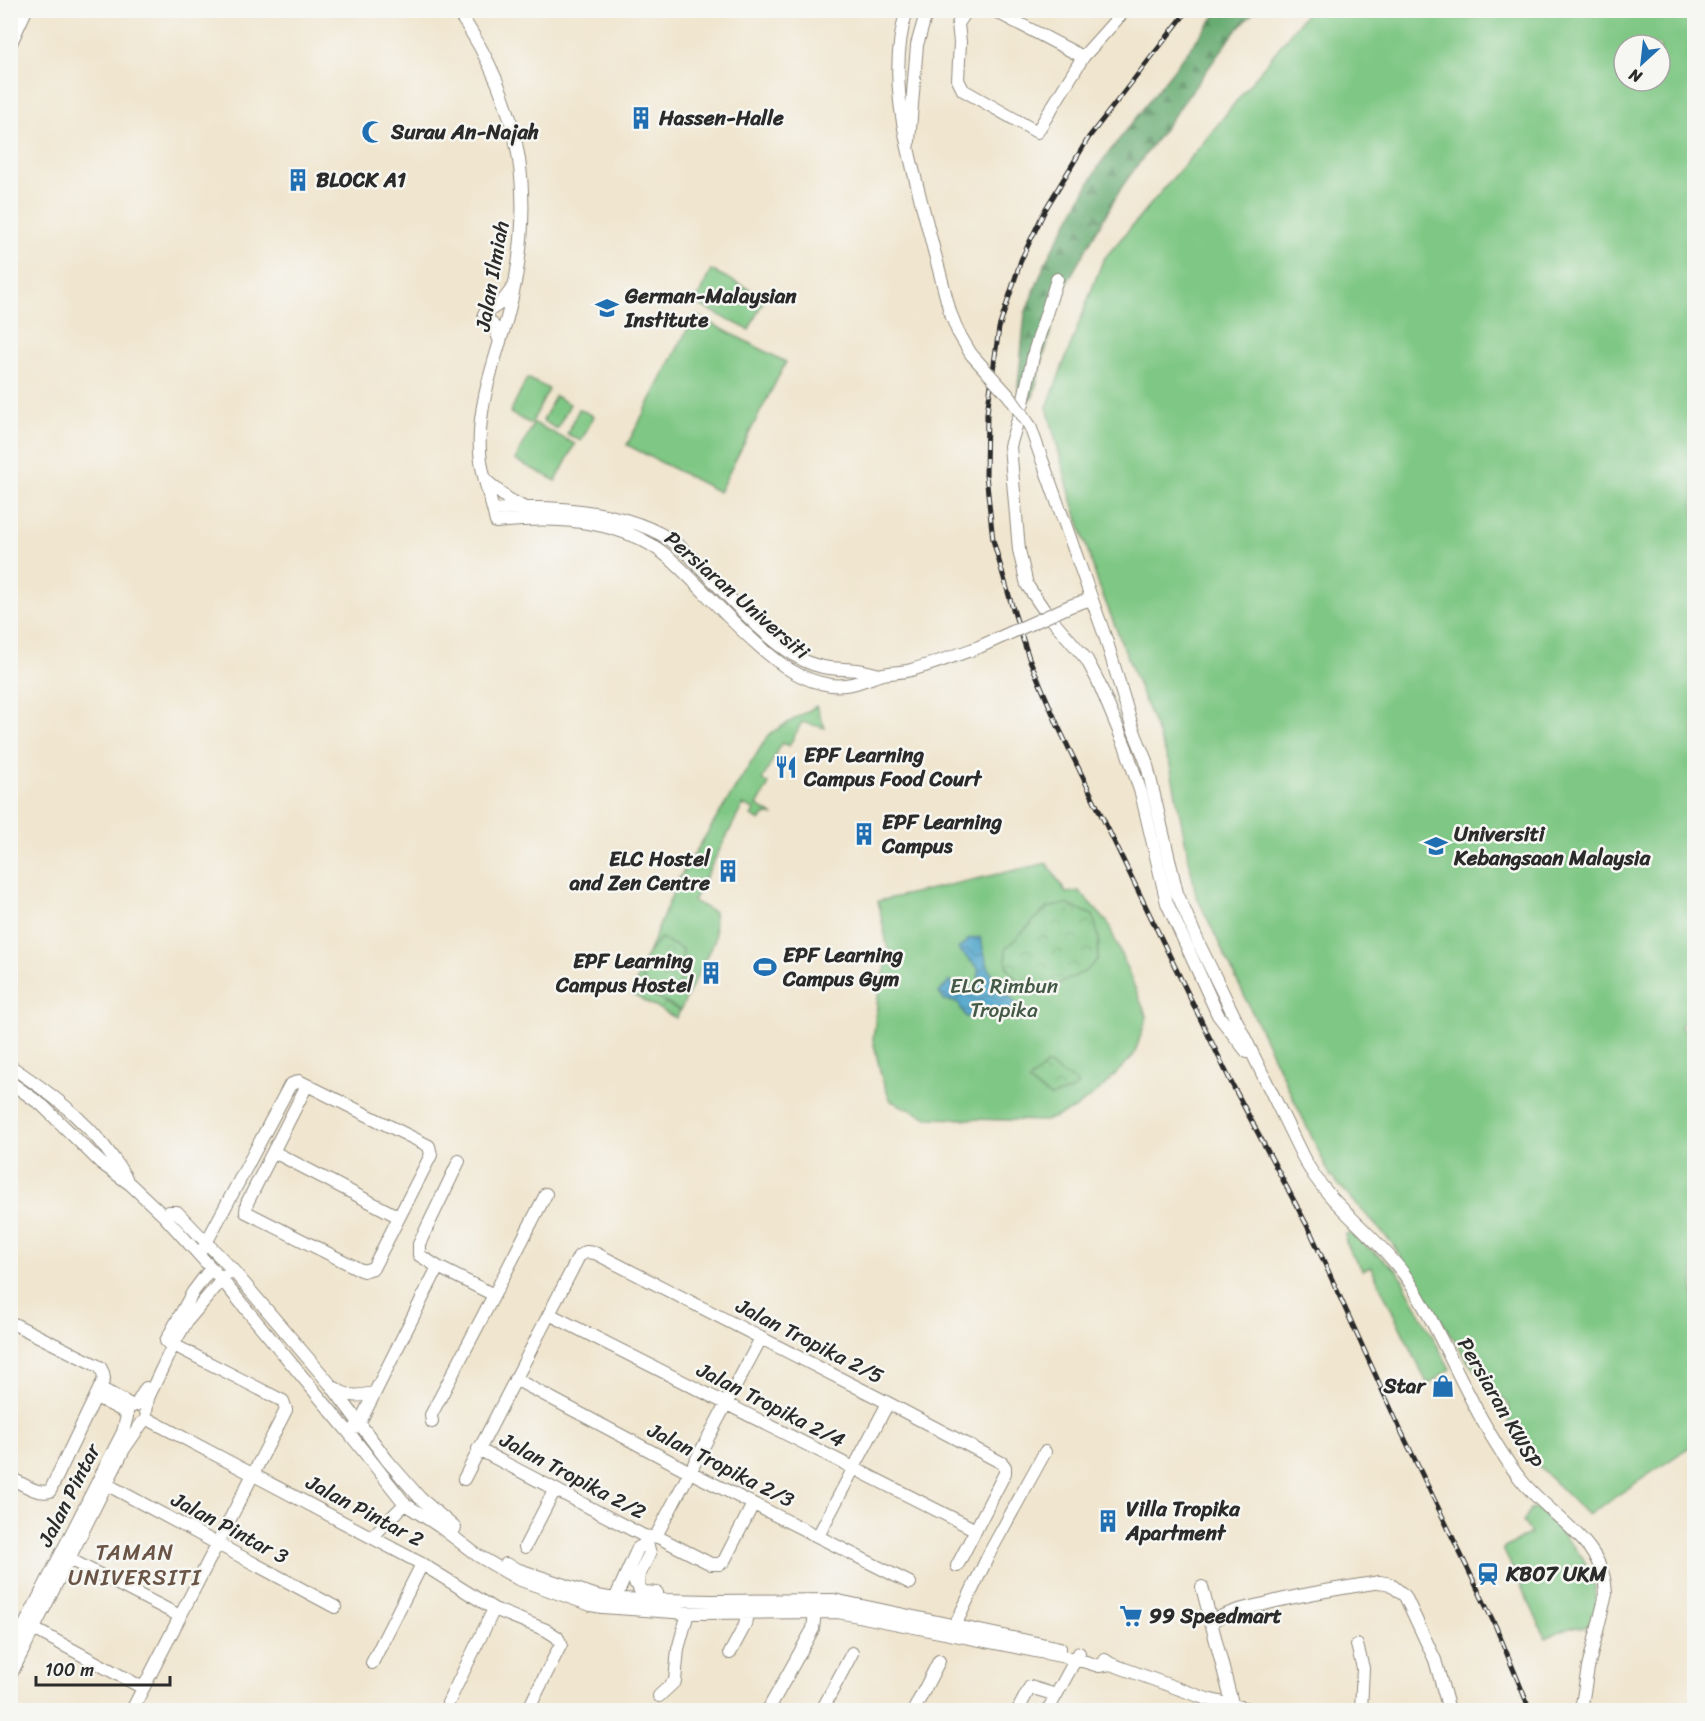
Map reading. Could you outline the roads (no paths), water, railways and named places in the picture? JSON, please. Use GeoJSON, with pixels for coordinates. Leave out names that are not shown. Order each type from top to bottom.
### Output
{"type":"FeatureCollection","features":[{"type":"Feature","properties":{"kind":"street"},"geometry":{"type":"LineString","coordinates":[[10,45],[26,10]]}},
{"type":"Feature","properties":{"kind":"street","name":"Jalan Ilmiah"},"geometry":{"type":"LineString","coordinates":[[457,10],[486,58],[503,100],[518,151],[523,180],[523,224],[514,286],[482,414],[480,449],[485,480],[495,516]]}},
{"type":"Feature","properties":{"kind":"street","name":"Persiaran KWSP"},"geometry":{"type":"LineString","coordinates":[[907,10],[899,52],[898,90],[902,127],[950,312],[971,354],[1010,396],[1030,426],[1106,639],[1132,726],[1146,761],[1177,893],[1199,944],[1316,1179],[1402,1271],[1426,1310],[1507,1460],[1519,1478],[1588,1547],[1600,1568],[1606,1585],[1604,1607],[1588,1668],[1581,1710]]}},
{"type":"Feature","properties":{"kind":"street"},"geometry":{"type":"LineString","coordinates":[[908,154],[917,45],[927,10]]}},
{"type":"Feature","properties":{"kind":"street"},"geometry":{"type":"LineString","coordinates":[[967,10],[958,24],[960,42],[958,80],[963,90],[1037,132],[1083,57],[1125,10]]}},
{"type":"Feature","properties":{"kind":"street"},"geometry":{"type":"LineString","coordinates":[[993,10],[1083,57]]}},
{"type":"Feature","properties":{"kind":"street"},"geometry":{"type":"LineString","coordinates":[[1057,279],[1034,352],[1023,403],[1010,446],[1019,550],[1027,585],[1044,610],[1087,660],[1098,681],[1126,748],[1141,793],[1161,882],[1171,913],[1218,1015],[1239,1044],[1256,1061]]}},
{"type":"Feature","properties":{"kind":"street"},"geometry":{"type":"LineString","coordinates":[[500,342],[495,328],[484,314],[502,302],[514,286]]}},
{"type":"Feature","properties":{"kind":"street"},"geometry":{"type":"LineString","coordinates":[[485,480],[508,499],[523,507]]}},
{"type":"Feature","properties":{"kind":"street","name":"Persiaran Universiti"},"geometry":{"type":"LineString","coordinates":[[495,516],[523,507],[577,509],[628,521],[667,539],[687,552],[730,598],[780,644],[807,662],[820,667],[857,670],[881,675]]}},
{"type":"Feature","properties":{"kind":"street","name":"Persiaran Universiti"},"geometry":{"type":"LineString","coordinates":[[495,516],[591,522],[637,538],[675,562],[717,608],[771,657],[802,677],[818,683],[845,686],[857,684],[881,675],[948,659],[1091,599]]}},
{"type":"Feature","properties":{"kind":"street"},"geometry":{"type":"LineString","coordinates":[[10,1066],[52,1095],[84,1123],[111,1152],[130,1184]]}},
{"type":"Feature","properties":{"kind":"street"},"geometry":{"type":"LineString","coordinates":[[198,1254],[208,1243],[290,1085],[299,1081],[307,1085],[429,1146],[431,1155],[373,1268],[363,1271],[246,1212],[247,1203],[307,1085]]}},
{"type":"Feature","properties":{"kind":"street"},"geometry":{"type":"LineString","coordinates":[[10,1082],[43,1106],[101,1163],[130,1184],[164,1216],[222,1280],[405,1504],[477,1555],[518,1579],[591,1605],[745,1607],[838,1612],[952,1630],[1101,1658],[1207,1705],[1254,1710]]}},
{"type":"Feature","properties":{"kind":"street"},"geometry":{"type":"LineString","coordinates":[[274,1152],[399,1217]]}},
{"type":"Feature","properties":{"kind":"street"},"geometry":{"type":"LineString","coordinates":[[459,1161],[418,1244],[419,1255],[492,1298]]}},
{"type":"Feature","properties":{"kind":"street"},"geometry":{"type":"LineString","coordinates":[[432,1422],[431,1415],[546,1194]]}},
{"type":"Feature","properties":{"kind":"street"},"geometry":{"type":"LineString","coordinates":[[164,1216],[169,1212],[177,1212],[231,1268],[330,1384],[371,1440],[420,1498],[485,1551],[519,1570],[622,1604],[688,1613],[834,1600],[1050,1654],[1078,1655],[1094,1664]]}},
{"type":"Feature","properties":{"kind":"street","name":"Jalan Tropika 2/5"},"geometry":{"type":"LineString","coordinates":[[549,1314],[579,1256],[586,1252],[595,1253],[1002,1463],[1005,1473],[976,1530]]}},
{"type":"Feature","properties":{"kind":"street"},"geometry":{"type":"LineString","coordinates":[[350,1434],[359,1424],[438,1267]]}},
{"type":"Feature","properties":{"kind":"street","name":"Jalan Pintar"},"geometry":{"type":"LineString","coordinates":[[13,1662],[123,1432],[148,1398],[193,1292],[211,1268]]}},
{"type":"Feature","properties":{"kind":"street","name":"Jalan Pintar"},"geometry":{"type":"LineString","coordinates":[[170,1343],[231,1268]]}},
{"type":"Feature","properties":{"kind":"street"},"geometry":{"type":"LineString","coordinates":[[464,1479],[549,1314]]}},
{"type":"Feature","properties":{"kind":"street","name":"Jalan Tropika 2/4"},"geometry":{"type":"LineString","coordinates":[[549,1314],[976,1530]]}},
{"type":"Feature","properties":{"kind":"street"},"geometry":{"type":"LineString","coordinates":[[10,1322],[100,1367],[104,1379],[50,1491],[39,1492],[10,1478]]}},
{"type":"Feature","properties":{"kind":"street"},"geometry":{"type":"LineString","coordinates":[[622,1604],[638,1548],[651,1539],[690,1472],[761,1338]]}},
{"type":"Feature","properties":{"kind":"street"},"geometry":{"type":"LineString","coordinates":[[132,1710],[286,1410],[283,1401],[170,1343]]}},
{"type":"Feature","properties":{"kind":"street","name":"Jalan Tropika 2/3"},"geometry":{"type":"LineString","coordinates":[[515,1379],[690,1472],[910,1583]]}},
{"type":"Feature","properties":{"kind":"street"},"geometry":{"type":"LineString","coordinates":[[330,1384],[345,1396],[374,1393]]}},
{"type":"Feature","properties":{"kind":"street","name":"Jalan Pintar 2"},"geometry":{"type":"LineString","coordinates":[[98,1393],[422,1564],[494,1609],[546,1630],[557,1637],[561,1644],[528,1710]]}},
{"type":"Feature","properties":{"kind":"street"},"geometry":{"type":"LineString","coordinates":[[371,1440],[369,1427],[374,1393]]}},
{"type":"Feature","properties":{"kind":"street"},"geometry":{"type":"LineString","coordinates":[[818,1536],[888,1403]]}},
{"type":"Feature","properties":{"kind":"street","name":"Jalan Pintar"},"geometry":{"type":"LineString","coordinates":[[13,1662],[34,1629],[86,1526],[124,1449],[136,1413]]}},
{"type":"Feature","properties":{"kind":"street","name":"Jalan Tropika 2/2"},"geometry":{"type":"LineString","coordinates":[[478,1449],[644,1536],[711,1564],[724,1561],[753,1504]]}},
{"type":"Feature","properties":{"kind":"street"},"geometry":{"type":"LineString","coordinates":[[952,1630],[990,1552],[1044,1452]]}},
{"type":"Feature","properties":{"kind":"street","name":"Jalan Pintar 3"},"geometry":{"type":"LineString","coordinates":[[106,1484],[335,1607]]}},
{"type":"Feature","properties":{"kind":"street"},"geometry":{"type":"LineString","coordinates":[[525,1547],[555,1489]]}},
{"type":"Feature","properties":{"kind":"street"},"geometry":{"type":"LineString","coordinates":[[372,1537],[405,1504]]}},
{"type":"Feature","properties":{"kind":"street"},"geometry":{"type":"LineString","coordinates":[[957,1566],[976,1530]]}},
{"type":"Feature","properties":{"kind":"street"},"geometry":{"type":"LineString","coordinates":[[622,1604],[650,1553],[651,1539]]}},
{"type":"Feature","properties":{"kind":"street"},"geometry":{"type":"LineString","coordinates":[[69,1559],[180,1616]]}},
{"type":"Feature","properties":{"kind":"street"},"geometry":{"type":"LineString","coordinates":[[372,1663],[422,1564]]}},
{"type":"Feature","properties":{"kind":"street"},"geometry":{"type":"LineString","coordinates":[[638,1576],[638,1586],[645,1593],[735,1594],[745,1607],[745,1625],[730,1653]]}},
{"type":"Feature","properties":{"kind":"street"},"geometry":{"type":"LineString","coordinates":[[1210,1622],[1224,1614],[1286,1598],[1380,1582],[1390,1584],[1405,1596],[1435,1660],[1449,1710]]}},
{"type":"Feature","properties":{"kind":"street"},"geometry":{"type":"LineString","coordinates":[[1202,1587],[1229,1706]]}},
{"type":"Feature","properties":{"kind":"street"},"geometry":{"type":"LineString","coordinates":[[448,1703],[494,1609]]}},
{"type":"Feature","properties":{"kind":"street"},"geometry":{"type":"LineString","coordinates":[[768,1710],[813,1629],[815,1612]]}},
{"type":"Feature","properties":{"kind":"street"},"geometry":{"type":"LineString","coordinates":[[659,1696],[675,1681],[678,1649],[688,1613]]}},
{"type":"Feature","properties":{"kind":"street"},"geometry":{"type":"LineString","coordinates":[[34,1629],[143,1688]]}},
{"type":"Feature","properties":{"kind":"street"},"geometry":{"type":"LineString","coordinates":[[1357,1645],[1363,1668],[1361,1710]]}},
{"type":"Feature","properties":{"kind":"street"},"geometry":{"type":"LineString","coordinates":[[822,1710],[852,1653]]}},
{"type":"Feature","properties":{"kind":"street"},"geometry":{"type":"LineString","coordinates":[[1050,1654],[1059,1669],[1061,1687]]}},
{"type":"Feature","properties":{"kind":"street"},"geometry":{"type":"LineString","coordinates":[[1048,1710],[1078,1655]]}},
{"type":"Feature","properties":{"kind":"street"},"geometry":{"type":"LineString","coordinates":[[914,1710],[939,1661]]}},
{"type":"Feature","properties":{"kind":"street"},"geometry":{"type":"LineString","coordinates":[[10,1676],[13,1662]]}},
{"type":"Feature","properties":{"kind":"street"},"geometry":{"type":"LineString","coordinates":[[1018,1710],[1030,1687],[1061,1687],[1080,1668],[1094,1664],[1111,1664]]}},
{"type":"Feature","properties":{"kind":"water"},"geometry":{"type":"Polygon","coordinates":[[[980,937],[990,971],[999,986],[1020,1010],[1022,1015],[1017,1021],[1003,1015],[966,1017],[958,1003],[944,1000],[939,993],[949,981],[970,990],[979,982],[978,968],[958,949],[969,939],[980,937]]]}},
{"type":"Feature","properties":{"kind":"railway"},"geometry":{"type":"LineString","coordinates":[[1188,10],[1089,137],[1045,210],[1021,260],[999,328],[987,413],[986,475],[993,540],[1029,658],[1058,726],[1232,1084],[1310,1231],[1400,1429],[1496,1627],[1530,1710]]}},
{"type":"Feature","properties":{"kind":"place","name":"Hassen-Halle"},"geometry":{"type":"Point","coordinates":[641,118]}},
{"type":"Feature","properties":{"kind":"place","name":"Surau An-Najah"},"geometry":{"type":"Point","coordinates":[373,132]}},
{"type":"Feature","properties":{"kind":"place","name":"BLOCK A1"},"geometry":{"type":"Point","coordinates":[298,180]}},
{"type":"Feature","properties":{"kind":"place","name":"German-Malaysian Institute"},"geometry":{"type":"Point","coordinates":[607,308]}},
{"type":"Feature","properties":{"kind":"place","name":"EPF Learning Campus Food Court"},"geometry":{"type":"Point","coordinates":[786,767]}},
{"type":"Feature","properties":{"kind":"place","name":"EPF Learning Campus"},"geometry":{"type":"Point","coordinates":[864,834]}},
{"type":"Feature","properties":{"kind":"place","name":"Universiti Kebangsaan Malaysia"},"geometry":{"type":"Point","coordinates":[1436,846]}},
{"type":"Feature","properties":{"kind":"place","name":"ELC Hostel and Zen Centre"},"geometry":{"type":"Point","coordinates":[728,871]}},
{"type":"Feature","properties":{"kind":"place","name":"EPF Learning Campus Gym"},"geometry":{"type":"Point","coordinates":[765,967]}},
{"type":"Feature","properties":{"kind":"place","name":"EPF Learning Campus Hostel"},"geometry":{"type":"Point","coordinates":[711,973]}},
{"type":"Feature","properties":{"kind":"place","name":"Star"},"geometry":{"type":"Point","coordinates":[1443,1386]}},
{"type":"Feature","properties":{"kind":"place","name":"Villa Tropika Apartment"},"geometry":{"type":"Point","coordinates":[1108,1521]}},
{"type":"Feature","properties":{"kind":"place","name":"KB07 UKM"},"geometry":{"type":"Point","coordinates":[1488,1574]}},
{"type":"Feature","properties":{"kind":"place","name":"99 Speedmart"},"geometry":{"type":"Point","coordinates":[1131,1616]}},
{"type":"Feature","properties":{"kind":"district","name":"TAMAN UNIVERSITI"},"geometry":{"type":"Point","coordinates":[135,1565]}},
{"type":"Feature","properties":{"kind":"park label","name":"ELC Rimbun Tropika"},"geometry":{"type":"Point","coordinates":[1004,998]}}]}
